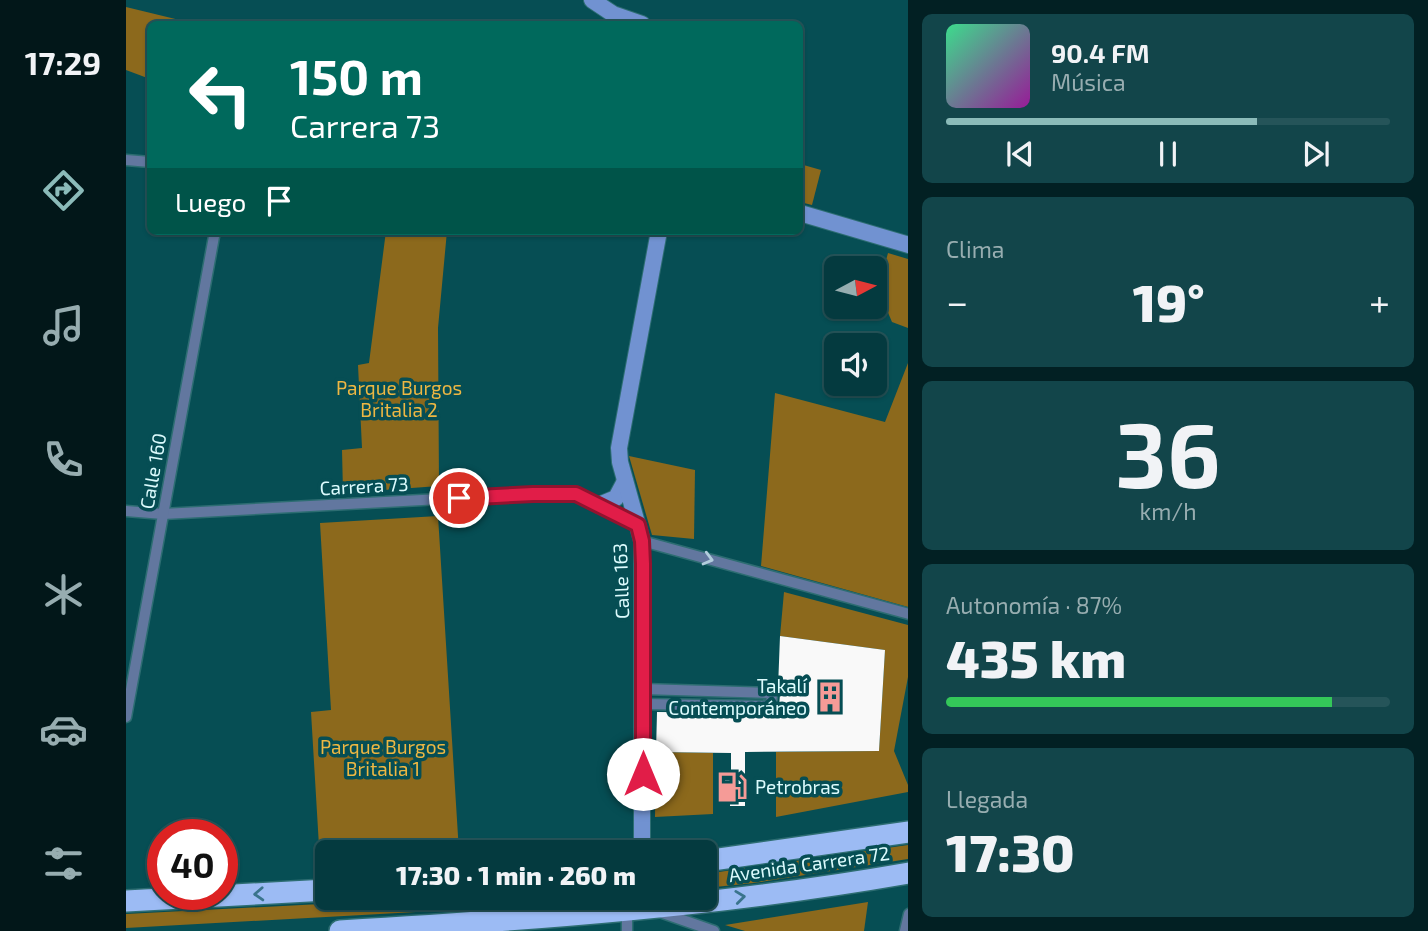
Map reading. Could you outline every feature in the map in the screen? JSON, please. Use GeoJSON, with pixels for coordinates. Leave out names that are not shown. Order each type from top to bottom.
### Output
{"type":"FeatureCollection","features":[{"type":"Feature","properties":{"kind":"highway","name":"Avenida Carrera 72"},"geometry":{"type":"LineString","coordinates":[[717,858],[908,832]]}},
{"type":"Feature","properties":{"kind":"highway","name":"Avenida Carrera 72"},"geometry":{"type":"LineString","coordinates":[[340,931],[634,916],[908,873]]}},
{"type":"Feature","properties":{"kind":"highway"},"geometry":{"type":"LineString","coordinates":[[126,901],[315,891]]}},
{"type":"Feature","properties":{"kind":"street"},"geometry":{"type":"LineString","coordinates":[[592,0],[613,14],[633,21]]}},
{"type":"Feature","properties":{"kind":"street"},"geometry":{"type":"LineString","coordinates":[[126,160],[147,162]]}},
{"type":"Feature","properties":{"kind":"street"},"geometry":{"type":"LineString","coordinates":[[803,214],[908,245]]}},
{"type":"Feature","properties":{"kind":"street","name":"Calle 160"},"geometry":{"type":"LineString","coordinates":[[126,718],[214,235]]}},
{"type":"Feature","properties":{"kind":"street","name":"Calle 163"},"geometry":{"type":"LineString","coordinates":[[642,840],[640,533],[620,462],[620,435],[658,235]]}},
{"type":"Feature","properties":{"kind":"street"},"geometry":{"type":"LineString","coordinates":[[598,505],[616,498],[625,481]]}},
{"type":"Feature","properties":{"kind":"street","name":"Carrera 73"},"geometry":{"type":"LineString","coordinates":[[126,511],[163,514],[576,494],[640,533],[908,614]]}},
{"type":"Feature","properties":{"kind":"street"},"geometry":{"type":"LineString","coordinates":[[677,690],[677,704]]}},
{"type":"Feature","properties":{"kind":"street"},"geometry":{"type":"LineString","coordinates":[[677,690],[772,693],[771,706],[677,704],[643,696],[677,690]]}},
{"type":"Feature","properties":{"kind":"street"},"geometry":{"type":"LineString","coordinates":[[905,931],[908,914]]}},
{"type":"Feature","properties":{"kind":"street"},"geometry":{"type":"LineString","coordinates":[[634,916],[714,931]]}},
{"type":"Feature","properties":{"kind":"green space"},"geometry":{"type":"Polygon","coordinates":[[[126,7],[184,21],[147,21],[147,78],[126,70],[126,7]]]}},
{"type":"Feature","properties":{"kind":"green space"},"geometry":{"type":"Polygon","coordinates":[[[803,165],[821,170],[812,205],[803,203],[803,165]]]}},
{"type":"Feature","properties":{"kind":"green space","name":"Parque Burgos Britalia 2"},"geometry":{"type":"Polygon","coordinates":[[[385,235],[447,235],[438,328],[439,486],[343,493],[342,450],[362,448],[358,365],[369,363],[385,235]]]}},
{"type":"Feature","properties":{"kind":"green space"},"geometry":{"type":"Polygon","coordinates":[[[888,253],[908,259],[908,328],[892,322],[887,310],[888,253]]]}},
{"type":"Feature","properties":{"kind":"green space"},"geometry":{"type":"Polygon","coordinates":[[[908,363],[908,607],[761,566],[775,393],[885,422],[908,363]]]}},
{"type":"Feature","properties":{"kind":"green space"},"geometry":{"type":"Polygon","coordinates":[[[629,456],[695,470],[694,539],[652,535],[629,456]]]}},
{"type":"Feature","properties":{"kind":"green space","name":"Parque Burgos Britalia 1"},"geometry":{"type":"Polygon","coordinates":[[[438,516],[458,840],[319,840],[311,712],[331,710],[320,523],[438,516]]]}},
{"type":"Feature","properties":{"kind":"green space"},"geometry":{"type":"Polygon","coordinates":[[[784,592],[908,625],[908,677],[894,751],[908,785],[908,792],[776,817],[776,752],[879,751],[885,650],[780,636],[784,592]]]}},
{"type":"Feature","properties":{"kind":"green space"},"geometry":{"type":"Polygon","coordinates":[[[656,752],[713,753],[713,814],[655,817],[656,752]]]}},
{"type":"Feature","properties":{"kind":"green space"},"geometry":{"type":"Polygon","coordinates":[[[908,845],[908,859],[754,883],[717,887],[717,872],[908,845]]]}},
{"type":"Feature","properties":{"kind":"green space"},"geometry":{"type":"Polygon","coordinates":[[[868,902],[864,931],[745,931],[725,925],[868,902]]]}},
{"type":"Feature","properties":{"kind":"green space"},"geometry":{"type":"Polygon","coordinates":[[[315,904],[315,910],[452,910],[126,928],[126,914],[315,904]]]}},
{"type":"Feature","properties":{"kind":"building","name":"Takalí Contemporáneo"},"geometry":{"type":"Polygon","coordinates":[[[780,636],[885,650],[879,751],[745,752],[745,806],[730,806],[730,793],[718,793],[718,780],[731,780],[731,753],[656,752],[657,712],[775,713],[779,707],[780,694],[780,636]]]}},
{"type":"Feature","properties":{"kind":"place","name":"Takalí Contemporáneo"},"geometry":{"type":"Point","coordinates":[830,697]}},
{"type":"Feature","properties":{"kind":"place","name":"Petrobras"},"geometry":{"type":"Point","coordinates":[732,787]}},
{"type":"Feature","properties":{"kind":"route"},"geometry":{"type":"LineString","coordinates":[[459,498],[576,494],[638,525],[643,564],[643,774]]}}]}
